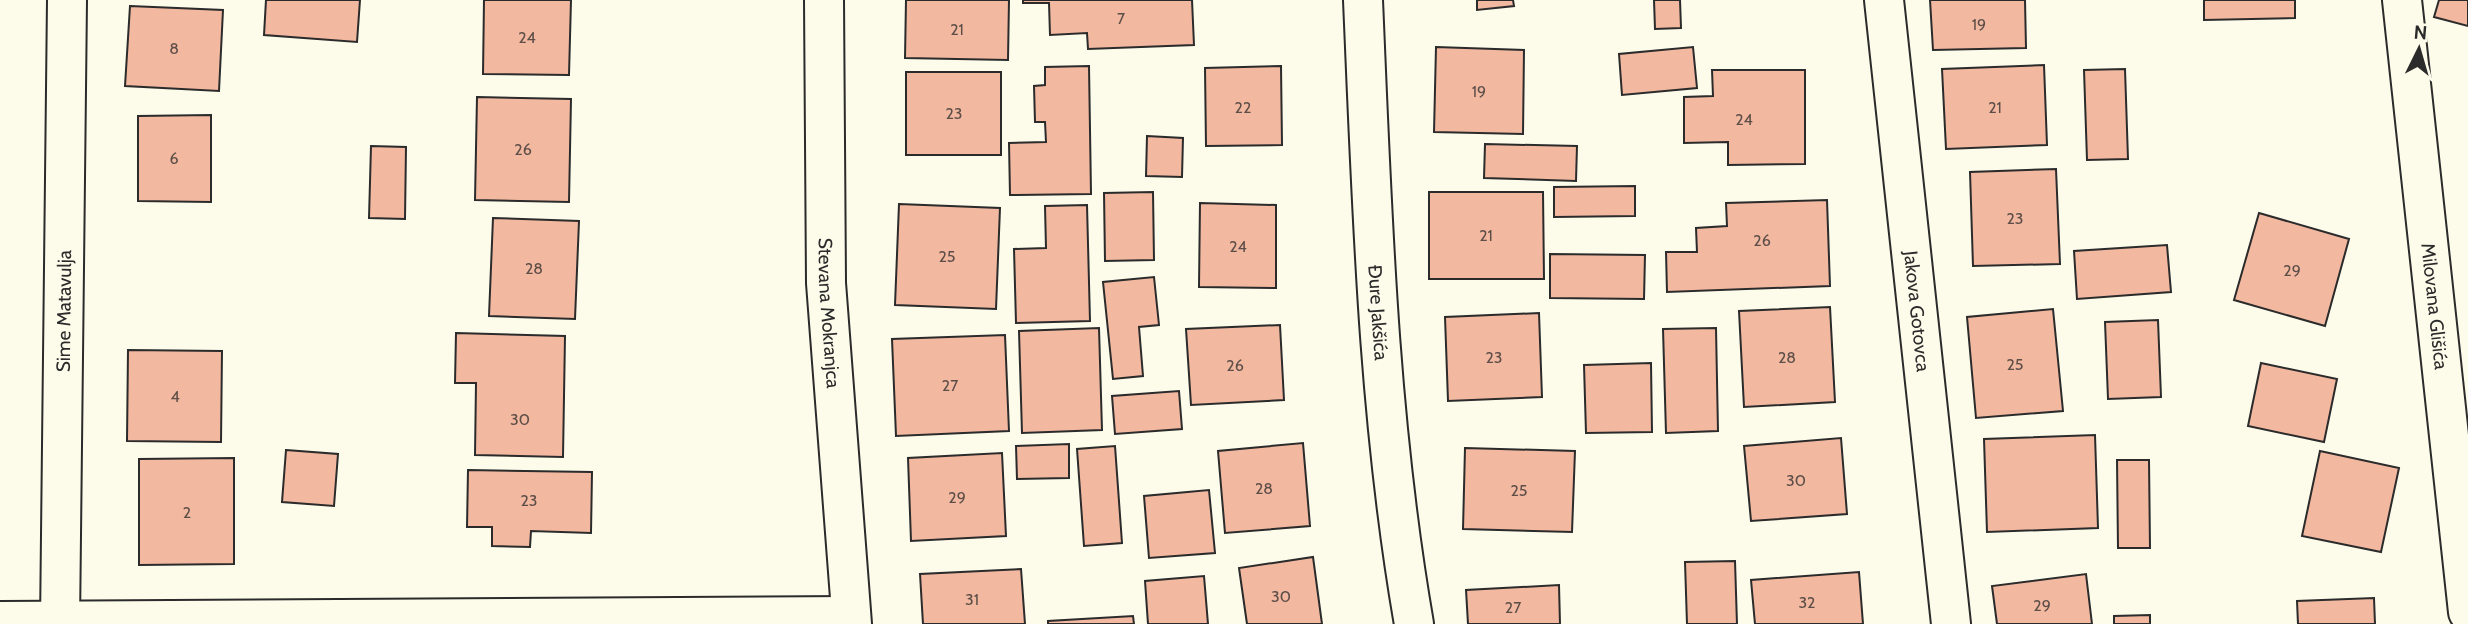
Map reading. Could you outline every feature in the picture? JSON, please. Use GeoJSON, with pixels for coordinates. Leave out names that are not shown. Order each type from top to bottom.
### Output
{"type":"FeatureCollection","features":[{"type":"Feature","properties":{"kind":"street","name":"Sime Matavulja"},"geometry":{"type":"LineString","coordinates":[[60,622],[67,0]]}},
{"type":"Feature","properties":{"kind":"street","name":"Stevana Mokranjca"},"geometry":{"type":"LineString","coordinates":[[824,0],[826,283],[852,620]]}},
{"type":"Feature","properties":{"kind":"street","name":"Đure Jakšića"},"geometry":{"type":"LineString","coordinates":[[1363,0],[1378,340],[1400,548],[1413,624]]}},
{"type":"Feature","properties":{"kind":"street","name":"Jakova Gotovca"},"geometry":{"type":"LineString","coordinates":[[1884,0],[1951,624]]}},
{"type":"Feature","properties":{"kind":"street","name":"Milovana Glišića"},"geometry":{"type":"LineString","coordinates":[[2402,0],[2468,612]]}},
{"type":"Feature","properties":{"kind":"street"},"geometry":{"type":"LineString","coordinates":[[0,621],[852,620]]}},
{"type":"Feature","properties":{"kind":"building"},"geometry":{"type":"Polygon","coordinates":[[[266,0],[360,0],[357,42],[264,35],[266,0]]]}},
{"type":"Feature","properties":{"kind":"building"},"geometry":{"type":"Polygon","coordinates":[[[484,0],[571,0],[569,75],[483,74],[484,0]]]}},
{"type":"Feature","properties":{"kind":"building"},"geometry":{"type":"Polygon","coordinates":[[[906,0],[1009,0],[1008,60],[905,58],[906,0]]]}},
{"type":"Feature","properties":{"kind":"building"},"geometry":{"type":"Polygon","coordinates":[[[1023,0],[1192,0],[1194,45],[1088,49],[1087,33],[1050,35],[1049,3],[1023,3],[1023,0]]]}},
{"type":"Feature","properties":{"kind":"building"},"geometry":{"type":"Polygon","coordinates":[[[1477,0],[1513,0],[1514,6],[1477,10],[1477,0]]]}},
{"type":"Feature","properties":{"kind":"building"},"geometry":{"type":"Polygon","coordinates":[[[1654,0],[1680,0],[1681,28],[1655,29],[1654,0]]]}},
{"type":"Feature","properties":{"kind":"building"},"geometry":{"type":"Polygon","coordinates":[[[1930,0],[2025,0],[2026,48],[1933,50],[1930,0]]]}},
{"type":"Feature","properties":{"kind":"building"},"geometry":{"type":"Polygon","coordinates":[[[2204,0],[2295,0],[2295,18],[2204,20],[2204,0]]]}},
{"type":"Feature","properties":{"kind":"building"},"geometry":{"type":"Polygon","coordinates":[[[2439,0],[2468,0],[2468,26],[2434,17],[2439,0]]]}},
{"type":"Feature","properties":{"kind":"building"},"geometry":{"type":"Polygon","coordinates":[[[130,6],[223,10],[219,91],[125,86],[130,6]]]}},
{"type":"Feature","properties":{"kind":"building"},"geometry":{"type":"Polygon","coordinates":[[[1436,47],[1524,50],[1523,134],[1434,132],[1436,47]]]}},
{"type":"Feature","properties":{"kind":"building"},"geometry":{"type":"Polygon","coordinates":[[[1693,47],[1697,88],[1622,95],[1619,54],[1693,47]]]}},
{"type":"Feature","properties":{"kind":"building"},"geometry":{"type":"Polygon","coordinates":[[[2044,65],[2047,145],[1946,149],[1942,69],[2044,65]]]}},
{"type":"Feature","properties":{"kind":"building"},"geometry":{"type":"Polygon","coordinates":[[[1089,66],[1091,194],[1010,195],[1009,143],[1046,142],[1045,122],[1035,122],[1034,86],[1045,85],[1045,67],[1089,66]]]}},
{"type":"Feature","properties":{"kind":"building"},"geometry":{"type":"Polygon","coordinates":[[[1281,66],[1282,145],[1206,146],[1205,68],[1281,66]]]}},
{"type":"Feature","properties":{"kind":"building"},"geometry":{"type":"Polygon","coordinates":[[[2125,69],[2128,159],[2087,160],[2084,70],[2125,69]]]}},
{"type":"Feature","properties":{"kind":"building"},"geometry":{"type":"Polygon","coordinates":[[[1712,70],[1805,70],[1805,164],[1728,165],[1728,142],[1684,143],[1684,97],[1713,96],[1712,70]]]}},
{"type":"Feature","properties":{"kind":"building"},"geometry":{"type":"Polygon","coordinates":[[[906,72],[1001,72],[1001,155],[906,155],[906,72]]]}},
{"type":"Feature","properties":{"kind":"building"},"geometry":{"type":"Polygon","coordinates":[[[477,97],[571,99],[569,202],[475,200],[477,97]]]}},
{"type":"Feature","properties":{"kind":"building"},"geometry":{"type":"Polygon","coordinates":[[[211,115],[211,202],[138,201],[138,116],[211,115]]]}},
{"type":"Feature","properties":{"kind":"building"},"geometry":{"type":"Polygon","coordinates":[[[1147,136],[1183,138],[1182,177],[1146,176],[1147,136]]]}},
{"type":"Feature","properties":{"kind":"building"},"geometry":{"type":"Polygon","coordinates":[[[1485,144],[1577,146],[1576,181],[1484,178],[1485,144]]]}},
{"type":"Feature","properties":{"kind":"building"},"geometry":{"type":"Polygon","coordinates":[[[371,146],[406,147],[405,219],[369,218],[371,146]]]}},
{"type":"Feature","properties":{"kind":"building"},"geometry":{"type":"Polygon","coordinates":[[[2056,169],[2060,264],[1973,266],[1970,172],[2056,169]]]}},
{"type":"Feature","properties":{"kind":"building"},"geometry":{"type":"Polygon","coordinates":[[[1635,186],[1635,216],[1554,217],[1554,187],[1635,186]]]}},
{"type":"Feature","properties":{"kind":"building"},"geometry":{"type":"Polygon","coordinates":[[[1153,192],[1154,260],[1105,261],[1104,193],[1153,192]]]}},
{"type":"Feature","properties":{"kind":"building"},"geometry":{"type":"Polygon","coordinates":[[[1429,192],[1543,192],[1544,279],[1429,279],[1429,192]]]}},
{"type":"Feature","properties":{"kind":"building"},"geometry":{"type":"Polygon","coordinates":[[[1827,200],[1830,286],[1667,292],[1666,252],[1697,252],[1696,228],[1727,226],[1726,203],[1827,200]]]}},
{"type":"Feature","properties":{"kind":"building"},"geometry":{"type":"Polygon","coordinates":[[[1200,203],[1276,205],[1276,288],[1199,287],[1200,203]]]}},
{"type":"Feature","properties":{"kind":"building"},"geometry":{"type":"Polygon","coordinates":[[[899,204],[1000,208],[996,309],[895,305],[899,204]]]}},
{"type":"Feature","properties":{"kind":"building"},"geometry":{"type":"Polygon","coordinates":[[[1087,205],[1090,321],[1016,323],[1014,249],[1046,248],[1045,206],[1087,205]]]}},
{"type":"Feature","properties":{"kind":"building"},"geometry":{"type":"Polygon","coordinates":[[[2259,213],[2349,239],[2325,326],[2234,300],[2259,213]]]}},
{"type":"Feature","properties":{"kind":"building"},"geometry":{"type":"Polygon","coordinates":[[[493,218],[579,221],[575,319],[489,316],[493,218]]]}},
{"type":"Feature","properties":{"kind":"building"},"geometry":{"type":"Polygon","coordinates":[[[2167,245],[2171,292],[2077,299],[2074,251],[2167,245]]]}},
{"type":"Feature","properties":{"kind":"building"},"geometry":{"type":"Polygon","coordinates":[[[1550,254],[1645,255],[1644,299],[1550,298],[1550,254]]]}},
{"type":"Feature","properties":{"kind":"building"},"geometry":{"type":"Polygon","coordinates":[[[1154,277],[1159,325],[1139,327],[1143,376],[1113,379],[1103,282],[1154,277]]]}},
{"type":"Feature","properties":{"kind":"building"},"geometry":{"type":"Polygon","coordinates":[[[1830,307],[1835,402],[1744,407],[1739,311],[1830,307]]]}},
{"type":"Feature","properties":{"kind":"building"},"geometry":{"type":"Polygon","coordinates":[[[2053,309],[2063,411],[1976,418],[1967,317],[2053,309]]]}},
{"type":"Feature","properties":{"kind":"building"},"geometry":{"type":"Polygon","coordinates":[[[1539,313],[1542,397],[1448,401],[1445,317],[1539,313]]]}},
{"type":"Feature","properties":{"kind":"building"},"geometry":{"type":"Polygon","coordinates":[[[2158,320],[2161,397],[2108,399],[2105,322],[2158,320]]]}},
{"type":"Feature","properties":{"kind":"building"},"geometry":{"type":"Polygon","coordinates":[[[1280,325],[1284,400],[1191,405],[1186,329],[1280,325]]]}},
{"type":"Feature","properties":{"kind":"building"},"geometry":{"type":"Polygon","coordinates":[[[1099,328],[1102,430],[1022,433],[1019,331],[1099,328]]]}},
{"type":"Feature","properties":{"kind":"building"},"geometry":{"type":"Polygon","coordinates":[[[1716,328],[1718,431],[1666,433],[1663,329],[1716,328]]]}},
{"type":"Feature","properties":{"kind":"building"},"geometry":{"type":"Polygon","coordinates":[[[456,333],[565,336],[563,457],[475,455],[476,383],[455,383],[456,333]]]}},
{"type":"Feature","properties":{"kind":"building"},"geometry":{"type":"Polygon","coordinates":[[[1005,335],[1009,431],[896,436],[892,339],[1005,335]]]}},
{"type":"Feature","properties":{"kind":"building"},"geometry":{"type":"Polygon","coordinates":[[[128,350],[222,351],[221,442],[127,441],[128,350]]]}},
{"type":"Feature","properties":{"kind":"building"},"geometry":{"type":"Polygon","coordinates":[[[1651,363],[1652,432],[1586,433],[1584,365],[1651,363]]]}},
{"type":"Feature","properties":{"kind":"building"},"geometry":{"type":"Polygon","coordinates":[[[2261,363],[2337,379],[2324,442],[2248,426],[2261,363]]]}},
{"type":"Feature","properties":{"kind":"building"},"geometry":{"type":"Polygon","coordinates":[[[1179,391],[1182,429],[1115,434],[1112,396],[1179,391]]]}},
{"type":"Feature","properties":{"kind":"building"},"geometry":{"type":"Polygon","coordinates":[[[2095,435],[2098,528],[1987,532],[1984,439],[2095,435]]]}},
{"type":"Feature","properties":{"kind":"building"},"geometry":{"type":"Polygon","coordinates":[[[1841,438],[1847,514],[1751,521],[1744,446],[1841,438]]]}},
{"type":"Feature","properties":{"kind":"building"},"geometry":{"type":"Polygon","coordinates":[[[1303,443],[1310,526],[1225,533],[1218,451],[1303,443]]]}},
{"type":"Feature","properties":{"kind":"building"},"geometry":{"type":"Polygon","coordinates":[[[1069,444],[1069,478],[1017,479],[1016,446],[1069,444]]]}},
{"type":"Feature","properties":{"kind":"building"},"geometry":{"type":"Polygon","coordinates":[[[1115,446],[1122,543],[1084,546],[1077,449],[1115,446]]]}},
{"type":"Feature","properties":{"kind":"building"},"geometry":{"type":"Polygon","coordinates":[[[1465,448],[1575,451],[1572,532],[1463,529],[1465,448]]]}},
{"type":"Feature","properties":{"kind":"building"},"geometry":{"type":"Polygon","coordinates":[[[286,450],[338,454],[334,506],[282,502],[286,450]]]}},
{"type":"Feature","properties":{"kind":"building"},"geometry":{"type":"Polygon","coordinates":[[[2320,451],[2399,468],[2381,552],[2302,536],[2320,451]]]}},
{"type":"Feature","properties":{"kind":"building"},"geometry":{"type":"Polygon","coordinates":[[[1002,453],[1006,536],[911,541],[908,458],[1002,453]]]}},
{"type":"Feature","properties":{"kind":"building"},"geometry":{"type":"Polygon","coordinates":[[[234,458],[234,564],[139,565],[139,459],[234,458]]]}},
{"type":"Feature","properties":{"kind":"building"},"geometry":{"type":"Polygon","coordinates":[[[2117,460],[2149,460],[2150,548],[2118,548],[2117,460]]]}},
{"type":"Feature","properties":{"kind":"building"},"geometry":{"type":"Polygon","coordinates":[[[468,470],[592,472],[591,533],[531,531],[530,547],[492,546],[492,527],[467,527],[468,470]]]}},
{"type":"Feature","properties":{"kind":"building"},"geometry":{"type":"Polygon","coordinates":[[[1209,490],[1215,553],[1149,558],[1144,496],[1209,490]]]}},
{"type":"Feature","properties":{"kind":"building"},"geometry":{"type":"Polygon","coordinates":[[[1313,557],[1322,624],[1247,624],[1239,568],[1313,557]]]}},
{"type":"Feature","properties":{"kind":"building"},"geometry":{"type":"Polygon","coordinates":[[[1735,561],[1737,624],[1687,624],[1685,562],[1735,561]]]}},
{"type":"Feature","properties":{"kind":"building"},"geometry":{"type":"Polygon","coordinates":[[[1021,569],[1025,624],[923,624],[920,574],[1021,569]]]}},
{"type":"Feature","properties":{"kind":"building"},"geometry":{"type":"Polygon","coordinates":[[[1859,572],[1863,624],[1755,624],[1751,580],[1859,572]]]}},
{"type":"Feature","properties":{"kind":"building"},"geometry":{"type":"Polygon","coordinates":[[[2086,574],[2092,624],[1997,624],[1992,586],[2086,574]]]}},
{"type":"Feature","properties":{"kind":"building"},"geometry":{"type":"Polygon","coordinates":[[[1204,576],[1208,624],[1148,624],[1145,581],[1204,576]]]}},
{"type":"Feature","properties":{"kind":"building"},"geometry":{"type":"Polygon","coordinates":[[[1559,585],[1560,624],[1468,624],[1466,590],[1559,585]]]}},
{"type":"Feature","properties":{"kind":"building"},"geometry":{"type":"Polygon","coordinates":[[[2374,598],[2375,624],[2298,624],[2297,601],[2374,598]]]}},
{"type":"Feature","properties":{"kind":"building"},"geometry":{"type":"Polygon","coordinates":[[[2150,615],[2150,624],[2114,624],[2114,616],[2150,615]]]}},
{"type":"Feature","properties":{"kind":"building"},"geometry":{"type":"Polygon","coordinates":[[[1133,616],[1134,624],[1048,624],[1048,621],[1133,616]]]}}]}
